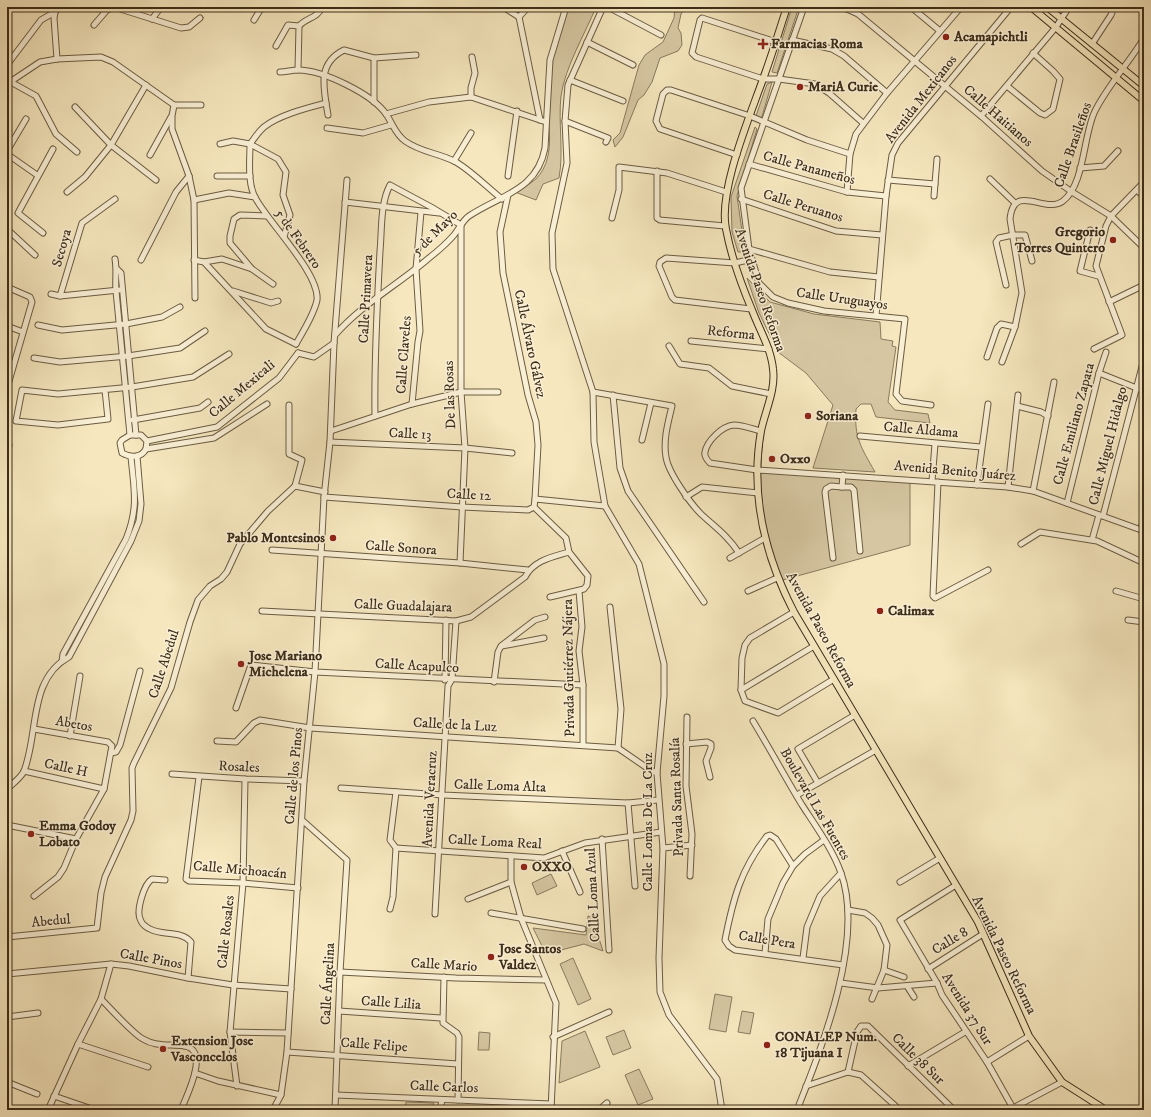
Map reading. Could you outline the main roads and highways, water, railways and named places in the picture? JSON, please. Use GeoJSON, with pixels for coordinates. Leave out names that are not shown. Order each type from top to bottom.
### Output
{"type":"FeatureCollection","features":[{"type":"Feature","properties":{"kind":"main road","name":"Avenida Paseo Reforma"},"geometry":{"type":"LineString","coordinates":[[787,7],[726,192],[725,226],[735,263],[751,309],[768,349],[774,370],[771,394],[761,430],[756,470],[765,538],[777,578],[794,612],[984,934],[1029,1036],[1062,1082],[1106,1110]]}},
{"type":"Feature","properties":{"kind":"main road"},"geometry":{"type":"LineString","coordinates":[[1031,7],[1144,101]]}},
{"type":"Feature","properties":{"kind":"main road"},"geometry":{"type":"LineString","coordinates":[[1047,7],[1144,86]]}},
{"type":"Feature","properties":{"kind":"place","name":"Acamapichtli"},"geometry":{"type":"Point","coordinates":[946,37]}},
{"type":"Feature","properties":{"kind":"place","name":"Farmacias Roma"},"geometry":{"type":"Point","coordinates":[763,44]}},
{"type":"Feature","properties":{"kind":"place","name":"MariA Curie"},"geometry":{"type":"Point","coordinates":[800,87]}},
{"type":"Feature","properties":{"kind":"place","name":"Gregorio Torres Quintero"},"geometry":{"type":"Point","coordinates":[1113,240]}},
{"type":"Feature","properties":{"kind":"place","name":"Soriana"},"geometry":{"type":"Point","coordinates":[808,416]}},
{"type":"Feature","properties":{"kind":"place","name":"Oxxo"},"geometry":{"type":"Point","coordinates":[772,459]}},
{"type":"Feature","properties":{"kind":"place","name":"Pablo Montesinos"},"geometry":{"type":"Point","coordinates":[333,538]}},
{"type":"Feature","properties":{"kind":"place","name":"Calimax"},"geometry":{"type":"Point","coordinates":[880,611]}},
{"type":"Feature","properties":{"kind":"place","name":"Jose Mariano Michelena"},"geometry":{"type":"Point","coordinates":[241,664]}},
{"type":"Feature","properties":{"kind":"place","name":"Emma Godoy Lobato"},"geometry":{"type":"Point","coordinates":[31,834]}},
{"type":"Feature","properties":{"kind":"place","name":"OXXO"},"geometry":{"type":"Point","coordinates":[524,867]}},
{"type":"Feature","properties":{"kind":"place","name":"Jose Santos Valdez"},"geometry":{"type":"Point","coordinates":[491,957]}},
{"type":"Feature","properties":{"kind":"place","name":"CONALEP Num. 18 Tijuana I"},"geometry":{"type":"Point","coordinates":[767,1045]}},
{"type":"Feature","properties":{"kind":"place","name":"Extension Jose Vasconcelos"},"geometry":{"type":"Point","coordinates":[163,1049]}}]}
